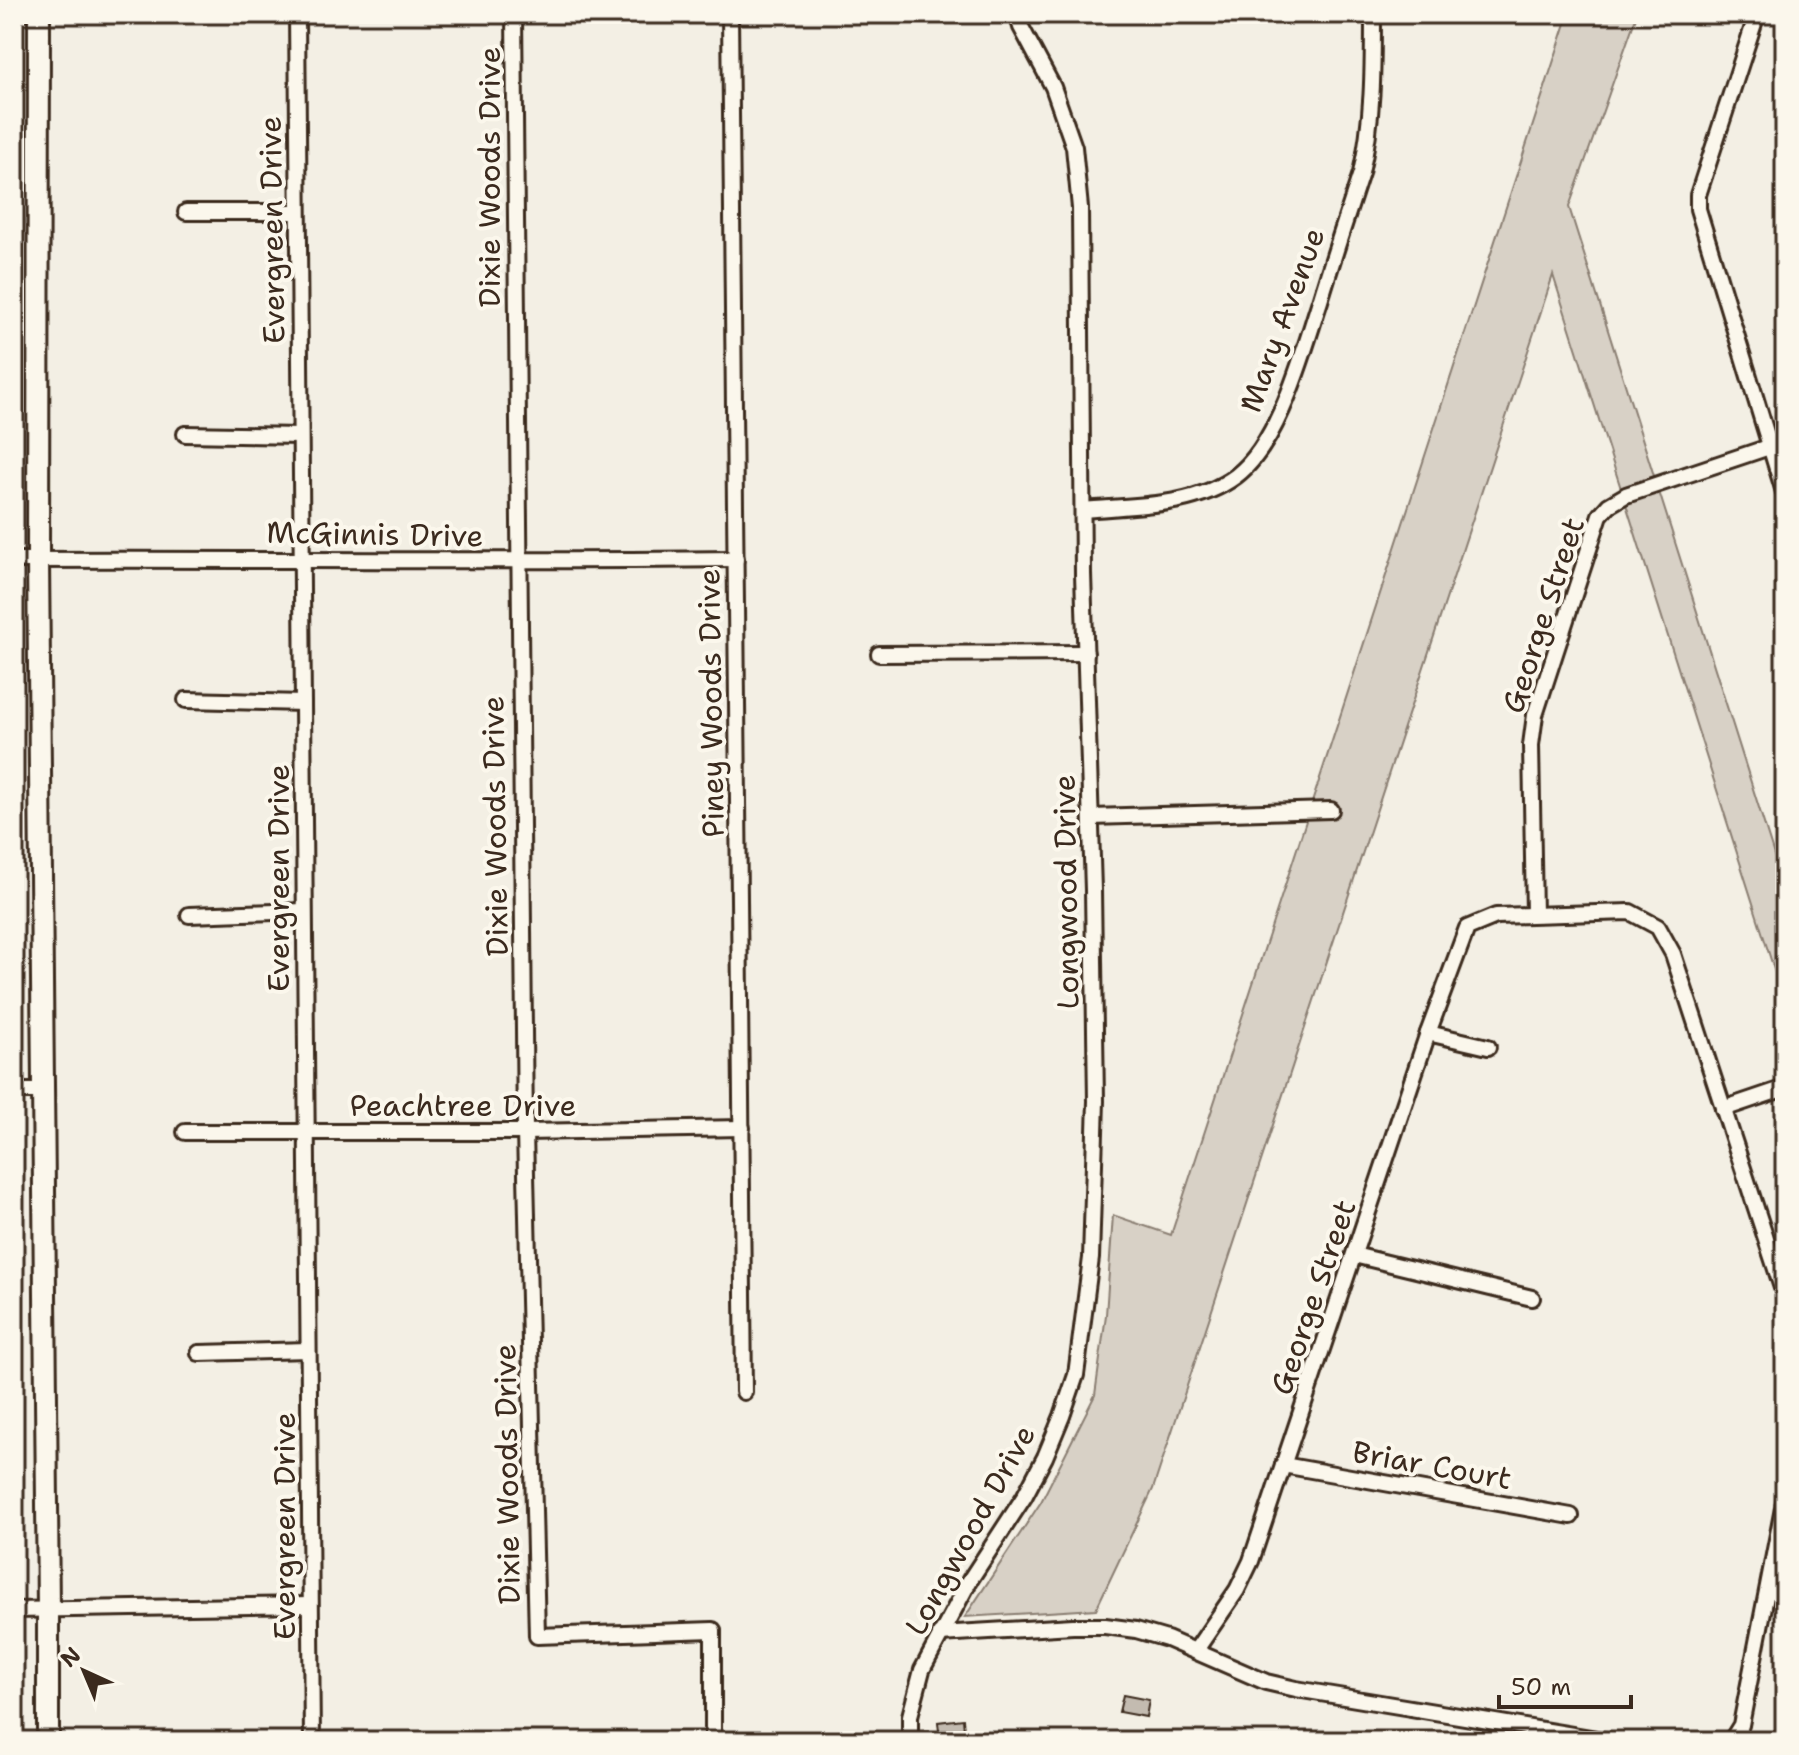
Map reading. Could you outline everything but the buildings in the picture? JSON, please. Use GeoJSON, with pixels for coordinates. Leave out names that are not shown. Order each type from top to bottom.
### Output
{"type":"FeatureCollection","features":[{"type":"Feature","properties":{"kind":"main road"},"geometry":{"type":"LineString","coordinates":[[39,14],[38,560],[48,1741]]}},
{"type":"Feature","properties":{"kind":"street","name":"Evergreen Drive"},"geometry":{"type":"LineString","coordinates":[[297,14],[312,1741]]}},
{"type":"Feature","properties":{"kind":"street","name":"Dixie Woods Drive"},"geometry":{"type":"LineString","coordinates":[[514,14],[525,1132],[537,1636],[713,1630],[713,1741]]}},
{"type":"Feature","properties":{"kind":"street","name":"Piney Woods Drive"},"geometry":{"type":"LineString","coordinates":[[730,14],[744,1392]]}},
{"type":"Feature","properties":{"kind":"street","name":"Longwood Drive"},"geometry":{"type":"LineString","coordinates":[[910,1741],[910,1716],[922,1670],[970,1580],[1031,1483],[1062,1416],[1076,1375],[1091,1258],[1096,1101],[1083,510],[1080,208],[1074,147],[1053,87],[1017,14]]}},
{"type":"Feature","properties":{"kind":"street","name":"Mary Avenue"},"geometry":{"type":"LineString","coordinates":[[1083,510],[1177,502],[1213,489],[1237,475],[1259,452],[1295,375],[1361,173],[1367,149],[1373,80],[1373,14]]}},
{"type":"Feature","properties":{"kind":"street"},"geometry":{"type":"LineString","coordinates":[[1757,14],[1698,195],[1698,209],[1785,495]]}},
{"type":"Feature","properties":{"kind":"street"},"geometry":{"type":"LineString","coordinates":[[186,212],[298,212]]}},
{"type":"Feature","properties":{"kind":"street"},"geometry":{"type":"LineString","coordinates":[[185,434],[300,436]]}},
{"type":"Feature","properties":{"kind":"street","name":"George Street"},"geometry":{"type":"LineString","coordinates":[[1196,1650],[1237,1590],[1251,1561],[1428,1033],[1467,928],[1496,916],[1534,914],[1531,745],[1535,715],[1600,515],[1609,505],[1626,495],[1769,447]]}},
{"type":"Feature","properties":{"kind":"street","name":"McGinnis Drive"},"geometry":{"type":"LineString","coordinates":[[14,560],[518,562],[736,559]]}},
{"type":"Feature","properties":{"kind":"street"},"geometry":{"type":"LineString","coordinates":[[879,654],[1086,653]]}},
{"type":"Feature","properties":{"kind":"street"},"geometry":{"type":"LineString","coordinates":[[186,700],[303,703]]}},
{"type":"Feature","properties":{"kind":"street"},"geometry":{"type":"LineString","coordinates":[[1091,817],[1331,810]]}},
{"type":"Feature","properties":{"kind":"street"},"geometry":{"type":"LineString","coordinates":[[189,915],[304,911]]}},
{"type":"Feature","properties":{"kind":"street"},"geometry":{"type":"LineString","coordinates":[[1534,914],[1630,912],[1658,927],[1673,954],[1785,1297]]}},
{"type":"Feature","properties":{"kind":"street"},"geometry":{"type":"LineString","coordinates":[[1428,1033],[1488,1047]]}},
{"type":"Feature","properties":{"kind":"street"},"geometry":{"type":"LineString","coordinates":[[1723,1109],[1785,1088]]}},
{"type":"Feature","properties":{"kind":"street"},"geometry":{"type":"LineString","coordinates":[[14,1091],[43,1091]]}},
{"type":"Feature","properties":{"kind":"street","name":"Peachtree Drive"},"geometry":{"type":"LineString","coordinates":[[185,1132],[525,1132],[742,1128]]}},
{"type":"Feature","properties":{"kind":"street"},"geometry":{"type":"LineString","coordinates":[[1354,1255],[1532,1298]]}},
{"type":"Feature","properties":{"kind":"street"},"geometry":{"type":"LineString","coordinates":[[199,1353],[308,1350]]}},
{"type":"Feature","properties":{"kind":"street","name":"Briar Court"},"geometry":{"type":"LineString","coordinates":[[1283,1465],[1571,1516]]}},
{"type":"Feature","properties":{"kind":"street"},"geometry":{"type":"LineString","coordinates":[[1731,1741],[1741,1725],[1785,1498]]}},
{"type":"Feature","properties":{"kind":"street"},"geometry":{"type":"LineString","coordinates":[[14,1610],[310,1605]]}},
{"type":"Feature","properties":{"kind":"street"},"geometry":{"type":"LineString","coordinates":[[940,1634],[1073,1626],[1136,1630],[1196,1650],[1251,1676],[1296,1689],[1609,1741]]}},
{"type":"Feature","properties":{"kind":"shaded area"},"geometry":{"type":"Polygon","coordinates":[[[1569,14],[1637,14],[1569,207],[1785,890],[1785,1004],[1553,275],[1153,1489],[1096,1609],[965,1617],[1041,1502],[1095,1395],[1106,1315],[1113,1215],[1171,1235],[1569,14]]]}}]}
